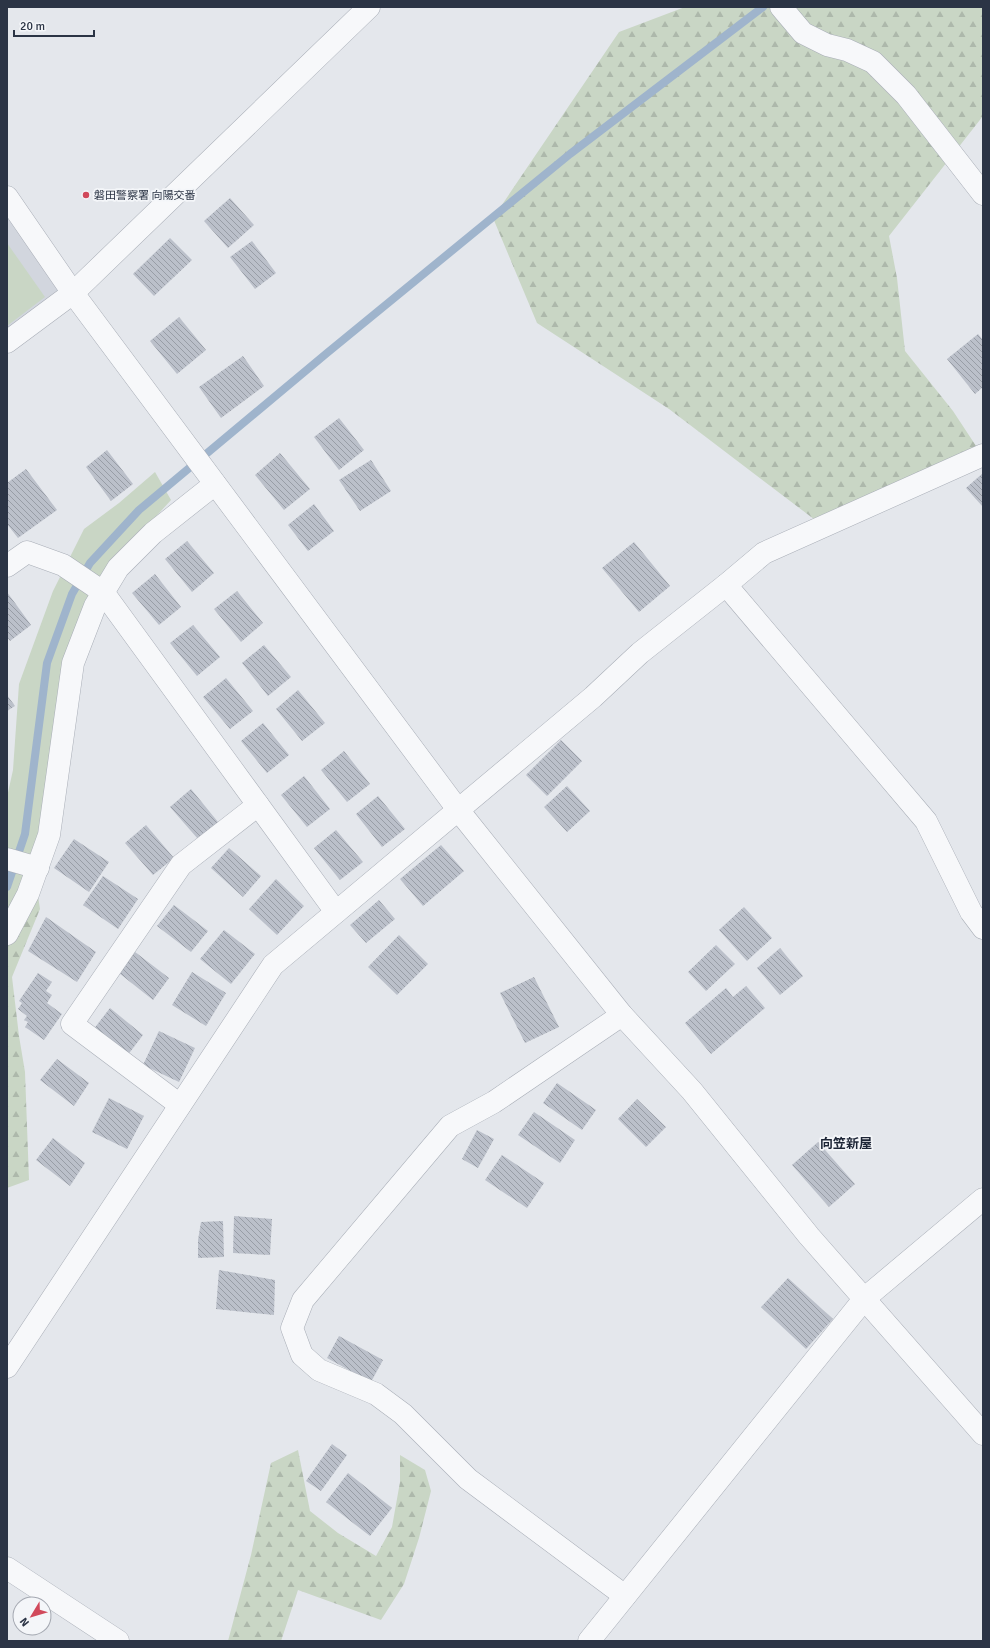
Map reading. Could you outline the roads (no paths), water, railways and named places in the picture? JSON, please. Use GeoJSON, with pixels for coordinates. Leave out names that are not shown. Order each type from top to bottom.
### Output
{"type":"FeatureCollection","features":[{"type":"Feature","properties":{"kind":"street"},"geometry":{"type":"LineString","coordinates":[[7,342],[73,293],[369,7]]}},
{"type":"Feature","properties":{"kind":"street"},"geometry":{"type":"LineString","coordinates":[[781,7],[803,33],[827,45],[846,50],[874,62],[906,95],[983,194]]}},
{"type":"Feature","properties":{"kind":"street"},"geometry":{"type":"LineString","coordinates":[[7,196],[73,293],[459,811],[622,1015],[692,1091],[809,1236],[983,1434]]}},
{"type":"Feature","properties":{"kind":"street"},"geometry":{"type":"LineString","coordinates":[[7,1366],[273,965],[459,811],[593,697],[640,653],[764,553],[983,455]]}},
{"type":"Feature","properties":{"kind":"street"},"geometry":{"type":"LineString","coordinates":[[7,934],[28,894],[50,835],[73,663],[95,606],[118,568],[153,533],[215,484]]}},
{"type":"Feature","properties":{"kind":"street"},"geometry":{"type":"LineString","coordinates":[[7,566],[27,552],[63,565],[103,592],[336,912]]}},
{"type":"Feature","properties":{"kind":"street"},"geometry":{"type":"LineString","coordinates":[[726,585],[926,821],[971,912],[983,928]]}},
{"type":"Feature","properties":{"kind":"street"},"geometry":{"type":"LineString","coordinates":[[180,1105],[72,1024],[181,865],[258,805]]}},
{"type":"Feature","properties":{"kind":"street"},"geometry":{"type":"LineString","coordinates":[[7,859],[38,868]]}},
{"type":"Feature","properties":{"kind":"street"},"geometry":{"type":"LineString","coordinates":[[622,1015],[494,1102],[450,1126],[303,1300],[292,1328],[302,1355],[319,1370],[376,1394],[403,1414],[468,1479],[625,1596]]}},
{"type":"Feature","properties":{"kind":"street"},"geometry":{"type":"LineString","coordinates":[[589,1641],[865,1298],[983,1199]]}},
{"type":"Feature","properties":{"kind":"street"},"geometry":{"type":"LineString","coordinates":[[7,1568],[118,1641]]}},
{"type":"Feature","properties":{"kind":"waterway"},"geometry":{"type":"LineString","coordinates":[[7,887],[25,834],[47,663],[72,594],[90,563],[139,510],[327,353],[570,154],[763,7]]}},
{"type":"Feature","properties":{"kind":"place","name":"磐田警察署 向陽交番"},"geometry":{"type":"Point","coordinates":[86,195]}},
{"type":"Feature","properties":{"kind":"district","name":"向笠新屋"},"geometry":{"type":"Point","coordinates":[846,1143]}}]}
